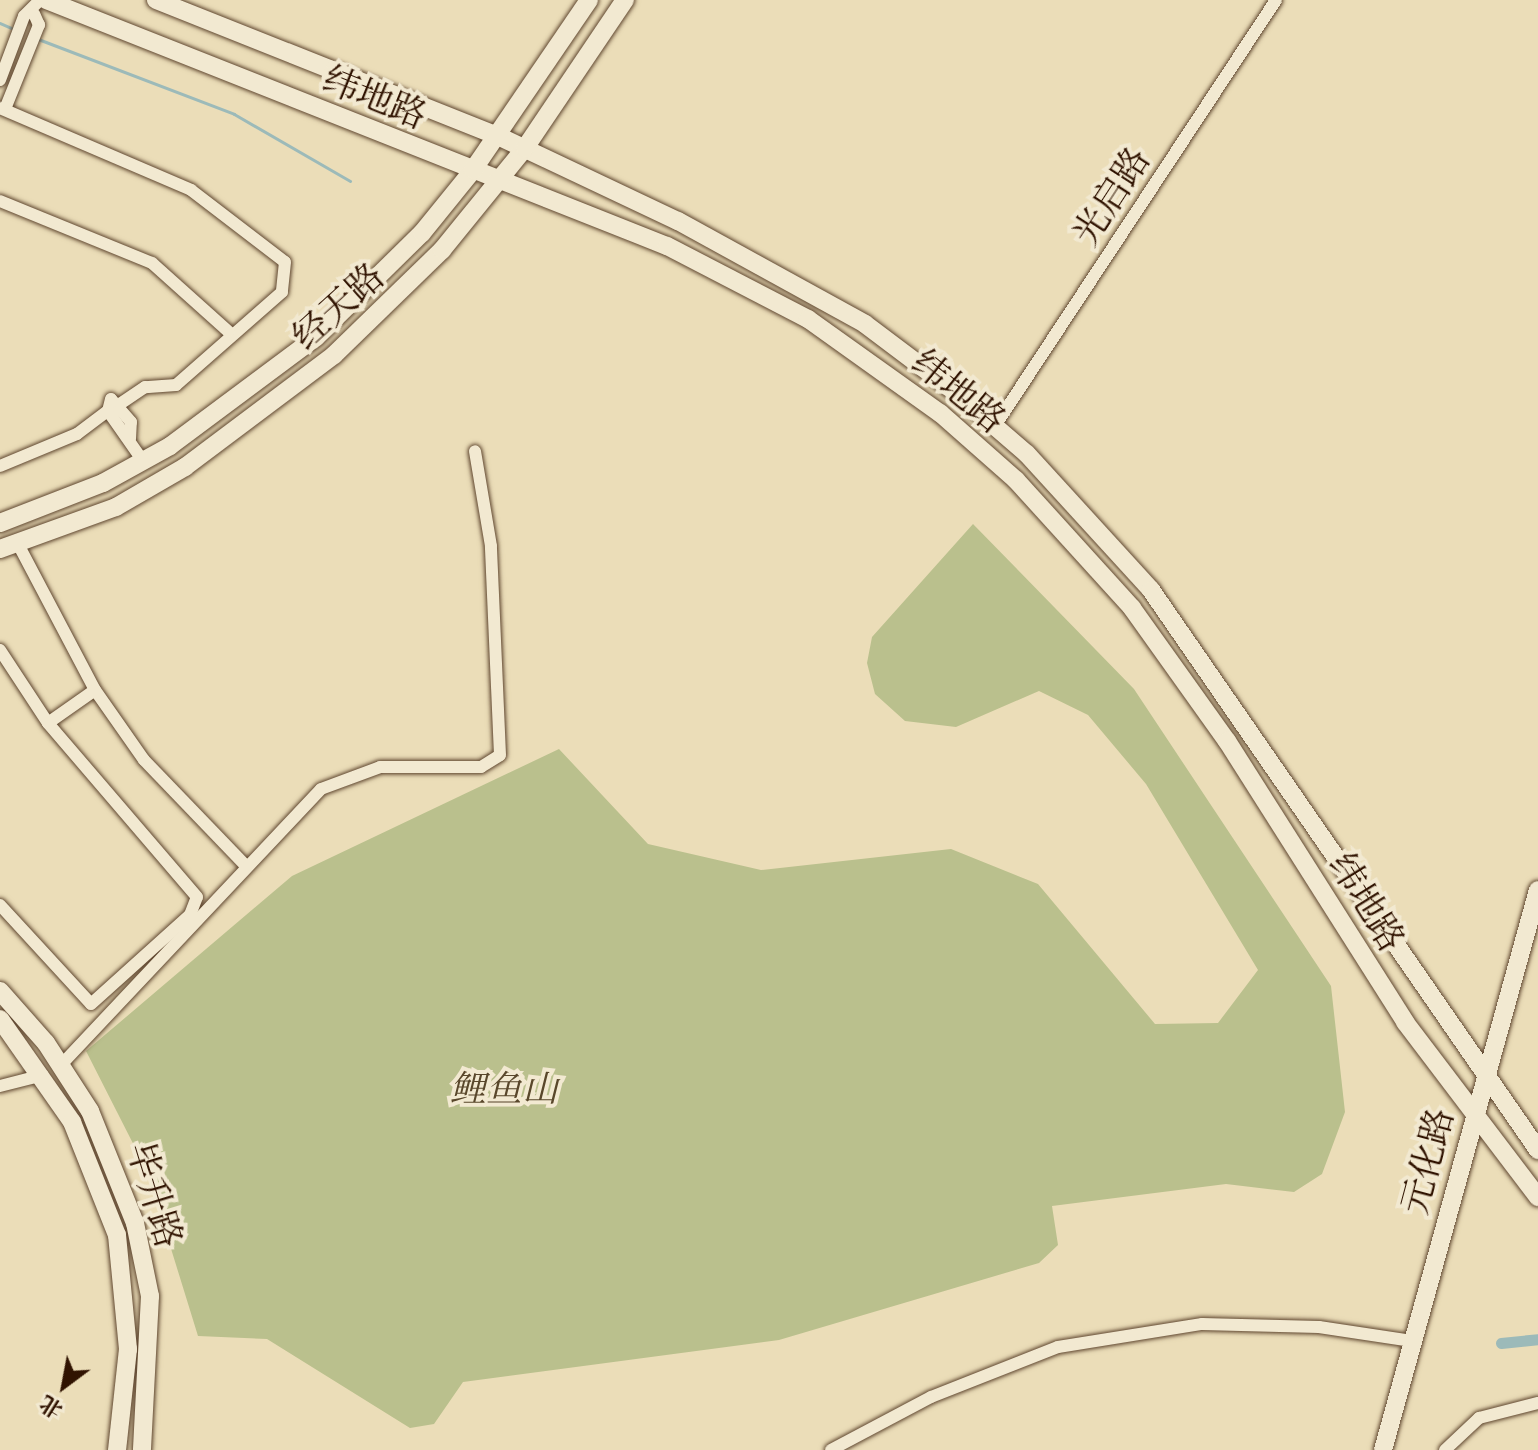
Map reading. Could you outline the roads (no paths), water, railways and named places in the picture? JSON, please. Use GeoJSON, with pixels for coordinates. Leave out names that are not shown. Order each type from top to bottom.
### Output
{"type":"FeatureCollection","features":[{"type":"Feature","properties":{"kind":"main road","name":"纬地路"},"geometry":{"type":"LineString","coordinates":[[156,0],[498,136],[790,279],[865,324],[995,426],[1151,590],[1538,1150]]}},
{"type":"Feature","properties":{"kind":"main road","name":"经天路"},"geometry":{"type":"LineString","coordinates":[[0,523],[143,461],[316,337],[422,233],[498,136],[589,0]]}},
{"type":"Feature","properties":{"kind":"main road","name":"经天路"},"geometry":{"type":"LineString","coordinates":[[9,547],[116,507],[260,414],[392,304],[525,148],[625,0]]}},
{"type":"Feature","properties":{"kind":"main road","name":"纬地路"},"geometry":{"type":"LineString","coordinates":[[40,7],[500,179],[766,294],[896,379],[1016,480],[1179,671],[1472,1117],[1538,1197]]}},
{"type":"Feature","properties":{"kind":"main road","name":"元化路"},"geometry":{"type":"LineString","coordinates":[[1383,1450],[1482,1073],[1538,890]]}},
{"type":"Feature","properties":{"kind":"main road","name":"毕升路"},"geometry":{"type":"LineString","coordinates":[[0,991],[61,1065],[109,1146],[135,1223],[150,1296],[142,1450]]}},
{"type":"Feature","properties":{"kind":"main road","name":"毕升路"},"geometry":{"type":"LineString","coordinates":[[0,1019],[43,1075],[95,1168],[117,1235],[128,1349],[117,1450]]}},
{"type":"Feature","properties":{"kind":"street"},"geometry":{"type":"LineString","coordinates":[[40,0],[39,25],[2,108],[191,190],[285,262],[282,292],[229,332],[176,385],[145,387],[121,403]]}},
{"type":"Feature","properties":{"kind":"street","name":"光启路"},"geometry":{"type":"LineString","coordinates":[[995,426],[1276,0]]}},
{"type":"Feature","properties":{"kind":"street"},"geometry":{"type":"LineString","coordinates":[[0,80],[24,16],[40,7]]}},
{"type":"Feature","properties":{"kind":"street"},"geometry":{"type":"LineString","coordinates":[[0,201],[152,263],[229,332]]}},
{"type":"Feature","properties":{"kind":"street"},"geometry":{"type":"LineString","coordinates":[[0,466],[77,434],[108,411],[111,399],[121,403]]}},
{"type":"Feature","properties":{"kind":"street"},"geometry":{"type":"LineString","coordinates":[[121,403],[130,439]]}},
{"type":"Feature","properties":{"kind":"street"},"geometry":{"type":"LineString","coordinates":[[108,411],[143,461]]}},
{"type":"Feature","properties":{"kind":"street"},"geometry":{"type":"LineString","coordinates":[[61,1065],[301,805],[341,777],[408,763],[481,767],[500,755],[491,546],[475,451]]}},
{"type":"Feature","properties":{"kind":"street"},"geometry":{"type":"LineString","coordinates":[[9,547],[95,690],[144,760],[246,866]]}},
{"type":"Feature","properties":{"kind":"street"},"geometry":{"type":"LineString","coordinates":[[0,650],[48,723],[197,897],[190,915],[91,1004],[0,905]]}},
{"type":"Feature","properties":{"kind":"street"},"geometry":{"type":"LineString","coordinates":[[48,723],[95,690]]}},
{"type":"Feature","properties":{"kind":"street"},"geometry":{"type":"LineString","coordinates":[[0,1086],[43,1075]]}},
{"type":"Feature","properties":{"kind":"street"},"geometry":{"type":"LineString","coordinates":[[831,1450],[931,1397],[1058,1347],[1202,1324],[1319,1327],[1412,1341]]}},
{"type":"Feature","properties":{"kind":"street"},"geometry":{"type":"LineString","coordinates":[[1445,1450],[1479,1418],[1538,1403]]}},
{"type":"Feature","properties":{"kind":"waterway"},"geometry":{"type":"LineString","coordinates":[[0,23],[16,30]]}},
{"type":"Feature","properties":{"kind":"waterway"},"geometry":{"type":"LineString","coordinates":[[38,39],[234,114],[350,181]]}},
{"type":"Feature","properties":{"kind":"waterway"},"geometry":{"type":"LineString","coordinates":[[1501,1343],[1538,1339]]}},
{"type":"Feature","properties":{"kind":"park label","name":"鲤鱼山"},"geometry":{"type":"Point","coordinates":[504,1089]}}]}
